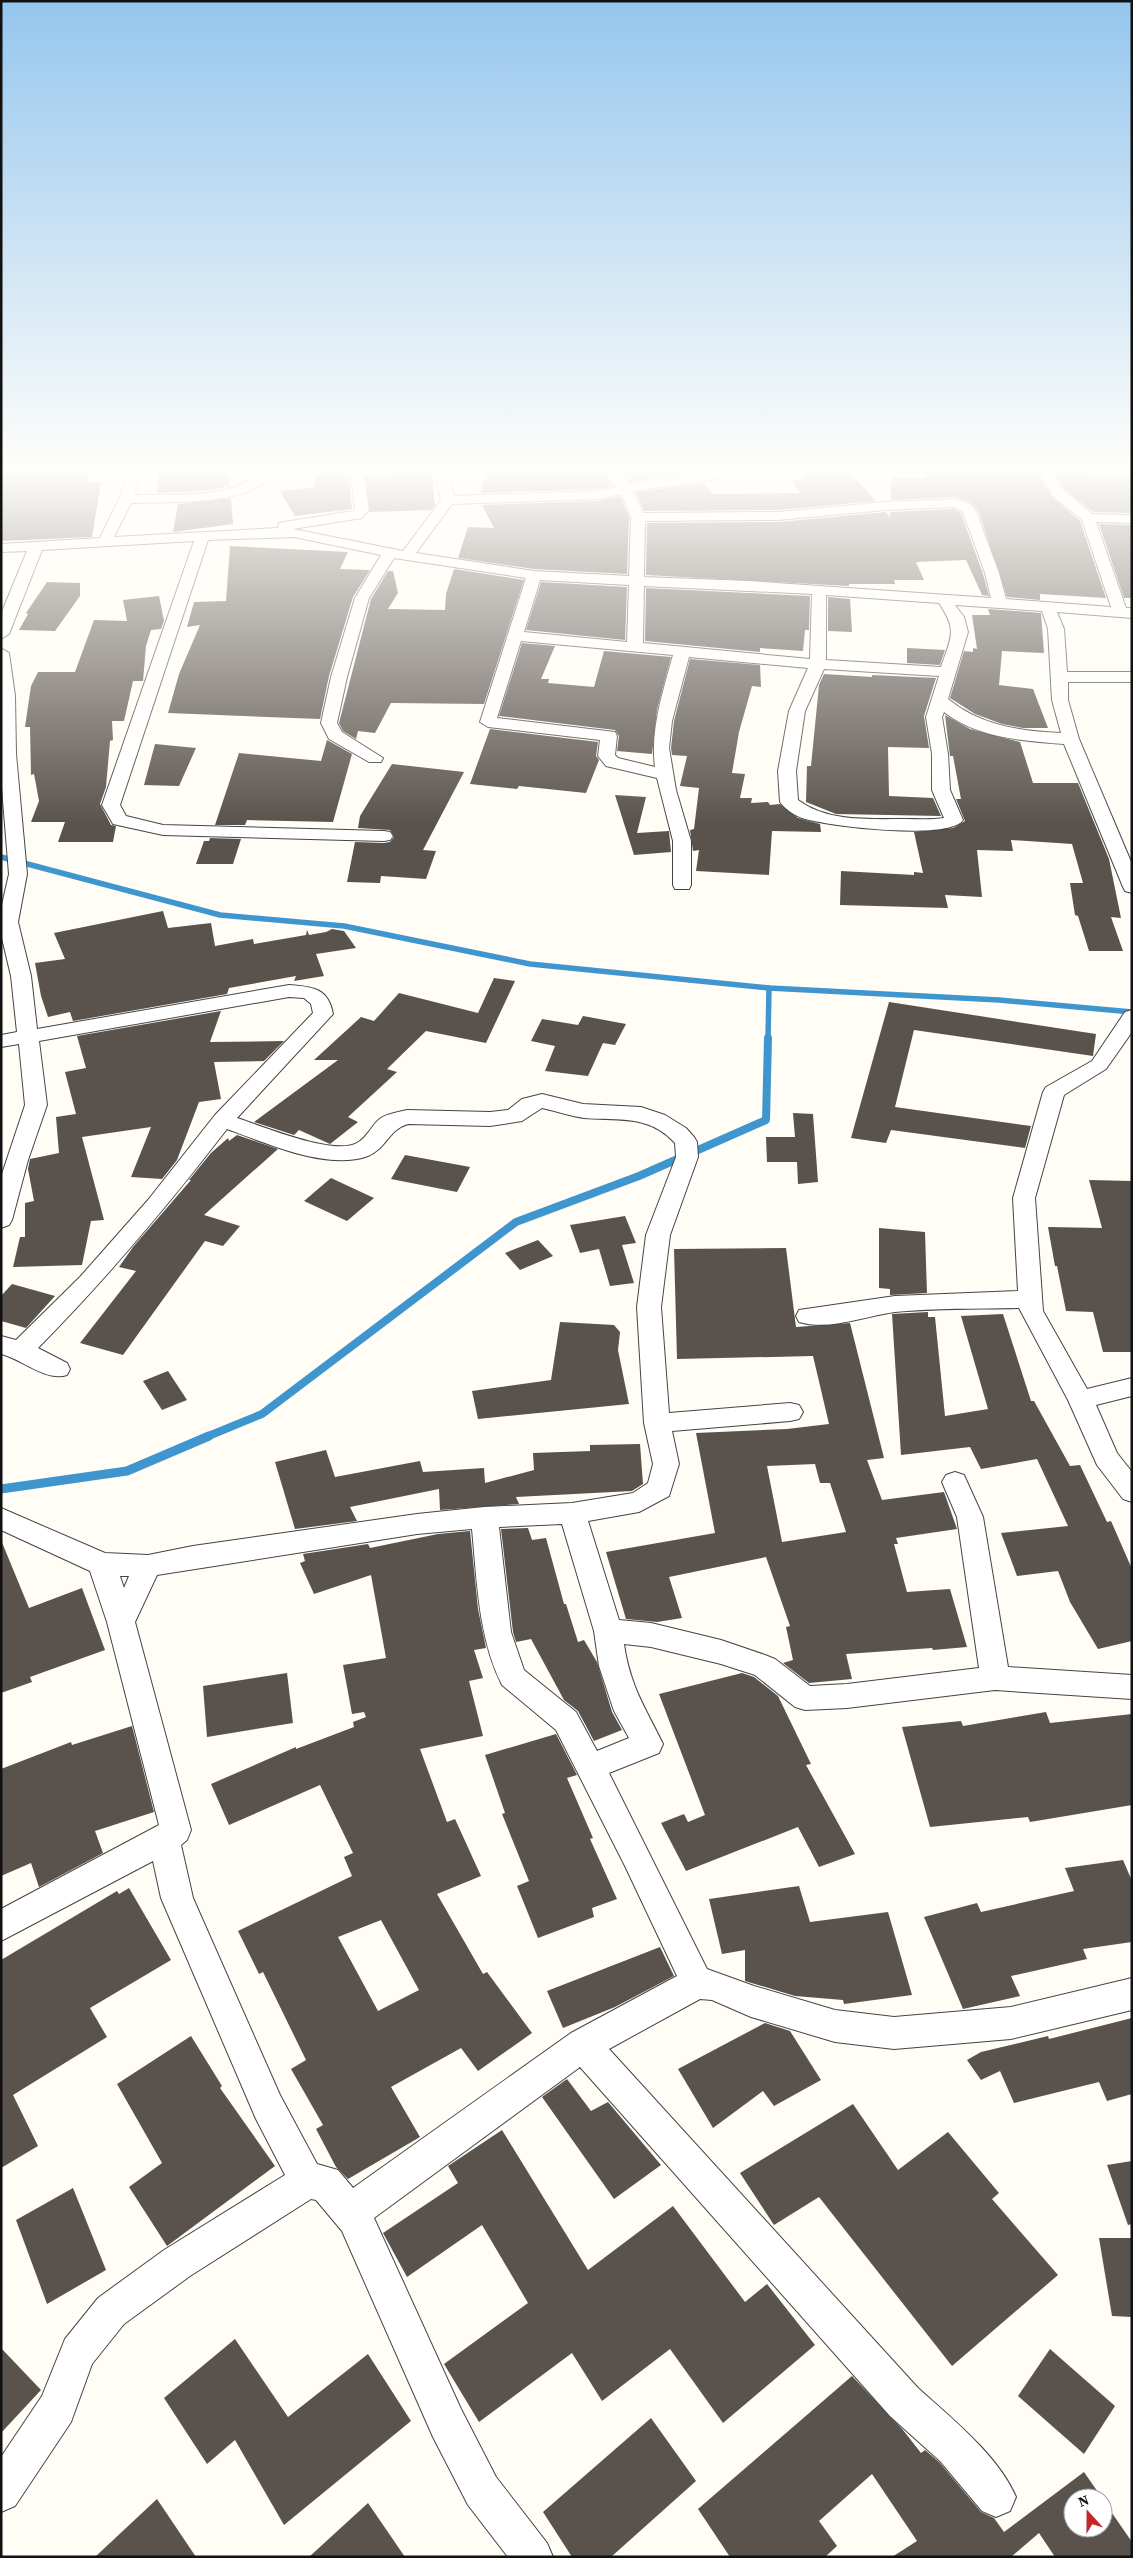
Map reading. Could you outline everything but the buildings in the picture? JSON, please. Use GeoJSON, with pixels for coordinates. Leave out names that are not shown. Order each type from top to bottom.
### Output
{"type":"FeatureCollection","features":[{"type":"Feature","properties":{"kind":"street"},"geometry":{"type":"LineString","coordinates":[[1,634],[6,613],[18,585]]}},
{"type":"Feature","properties":{"kind":"street"},"geometry":{"type":"LineString","coordinates":[[186,585],[111,805],[119,820],[163,830],[384,836]]}},
{"type":"Feature","properties":{"kind":"street"},"geometry":{"type":"LineString","coordinates":[[370,585],[362,598],[329,723],[335,735],[375,758]]}},
{"type":"Feature","properties":{"kind":"street"},"geometry":{"type":"LineString","coordinates":[[531,585],[488,722],[609,736],[606,756],[612,762],[666,776]]}},
{"type":"Feature","properties":{"kind":"street"},"geometry":{"type":"LineString","coordinates":[[635,646],[638,585]]}},
{"type":"Feature","properties":{"kind":"street"},"geometry":{"type":"LineString","coordinates":[[753,585],[1126,612],[1115,585]]}},
{"type":"Feature","properties":{"kind":"street"},"geometry":{"type":"LineString","coordinates":[[995,585],[1000,604]]}},
{"type":"Feature","properties":{"kind":"street"},"geometry":{"type":"LineString","coordinates":[[819,590],[818,664],[796,711],[787,771],[788,802],[807,814],[823,818],[883,824],[946,824],[954,820],[941,790],[940,754],[934,717],[960,632],[956,617],[944,600]]}},
{"type":"Feature","properties":{"kind":"street"},"geometry":{"type":"LineString","coordinates":[[1047,605],[1056,630],[1060,700],[1071,739],[1132,887]]}},
{"type":"Feature","properties":{"kind":"street"},"geometry":{"type":"LineString","coordinates":[[514,636],[818,664],[948,672]]}},
{"type":"Feature","properties":{"kind":"street"},"geometry":{"type":"LineString","coordinates":[[682,652],[664,721],[661,748],[667,790],[682,841],[682,885]]}},
{"type":"Feature","properties":{"kind":"street"},"geometry":{"type":"LineString","coordinates":[[1,653],[8,754],[8,831],[18,874],[8,922],[21,976],[36,1105],[17,1160],[1,1220]]}},
{"type":"Feature","properties":{"kind":"street"},"geometry":{"type":"LineString","coordinates":[[1060,677],[1132,677]]}},
{"type":"Feature","properties":{"kind":"street"},"geometry":{"type":"LineString","coordinates":[[938,699],[964,717],[994,730],[1021,736],[1071,739]]}},
{"type":"Feature","properties":{"kind":"street"},"geometry":{"type":"LineString","coordinates":[[1,1040],[28,1037],[289,991],[310,993],[321,1002],[323,1014],[222,1120],[156,1205],[88,1283],[11,1348],[58,1369]]}},
{"type":"Feature","properties":{"kind":"street"},"geometry":{"type":"LineString","coordinates":[[1132,1016],[1099,1065],[1054,1092],[1024,1198],[1031,1311],[1081,1400],[1106,1458],[1132,1492]]}},
{"type":"Feature","properties":{"kind":"street"},"geometry":{"type":"LineString","coordinates":[[1,1518],[102,1564],[148,1566],[193,1557],[388,1528],[484,1517],[572,1513],[639,1502],[660,1489],[666,1464],[657,1423],[650,1306],[658,1235],[687,1157],[686,1142],[678,1133],[657,1120],[633,1112],[583,1110],[542,1101],[530,1104],[514,1116],[490,1119],[407,1117],[388,1123],[380,1136],[356,1152],[313,1150],[222,1120]]}},
{"type":"Feature","properties":{"kind":"street"},"geometry":{"type":"LineString","coordinates":[[808,1316],[847,1313],[894,1304],[1030,1299]]}},
{"type":"Feature","properties":{"kind":"street"},"geometry":{"type":"LineString","coordinates":[[1081,1400],[1132,1388]]}},
{"type":"Feature","properties":{"kind":"street"},"geometry":{"type":"LineString","coordinates":[[657,1423],[790,1412]]}},
{"type":"Feature","properties":{"kind":"street"},"geometry":{"type":"LineString","coordinates":[[955,1482],[970,1517],[995,1678]]}},
{"type":"Feature","properties":{"kind":"street"},"geometry":{"type":"LineString","coordinates":[[572,1513],[608,1631],[613,1666],[626,1702],[648,1744],[590,1767]]}},
{"type":"Feature","properties":{"kind":"street"},"geometry":{"type":"LineString","coordinates":[[484,1517],[497,1632],[512,1677],[566,1721],[636,1856],[697,1983]]}},
{"type":"Feature","properties":{"kind":"street"},"geometry":{"type":"LineString","coordinates":[[1,1926],[164,1840],[176,1830],[121,1622],[102,1564]]}},
{"type":"Feature","properties":{"kind":"street"},"geometry":{"type":"LineString","coordinates":[[121,1622],[148,1566]]}},
{"type":"Feature","properties":{"kind":"street"},"geometry":{"type":"LineString","coordinates":[[608,1631],[651,1635],[765,1667],[805,1698],[847,1696],[995,1678],[1132,1686]]}},
{"type":"Feature","properties":{"kind":"street"},"geometry":{"type":"LineString","coordinates":[[164,1840],[177,1898],[268,2107],[307,2181]]}},
{"type":"Feature","properties":{"kind":"street"},"geometry":{"type":"LineString","coordinates":[[355,2218],[362,2203],[583,2045],[697,1983],[714,1985],[751,2001],[835,2026],[894,2033],[1011,2023],[1132,1994]]}},
{"type":"Feature","properties":{"kind":"street"},"geometry":{"type":"LineString","coordinates":[[583,2045],[904,2402],[954,2447],[996,2497]]}},
{"type":"Feature","properties":{"kind":"street"},"geometry":{"type":"LineString","coordinates":[[1,2492],[57,2408],[78,2352],[111,2311],[177,2263],[307,2181],[325,2183],[355,2218],[447,2423],[482,2491],[533,2557]]}},
{"type":"Feature","properties":{"kind":"waterway"},"geometry":{"type":"LineString","coordinates":[[1,857],[220,915],[344,926],[530,964],[769,988]]}},
{"type":"Feature","properties":{"kind":"waterway"},"geometry":{"type":"LineString","coordinates":[[768,1039],[769,988]]}},
{"type":"Feature","properties":{"kind":"waterway"},"geometry":{"type":"LineString","coordinates":[[769,988],[999,1000],[1132,1012]]}},
{"type":"Feature","properties":{"kind":"waterway"},"geometry":{"type":"LineString","coordinates":[[206,1437],[262,1414],[516,1222],[639,1176],[766,1120],[768,1038]]}},
{"type":"Feature","properties":{"kind":"waterway"},"geometry":{"type":"LineString","coordinates":[[1,1489],[127,1471],[209,1436]]}}]}
